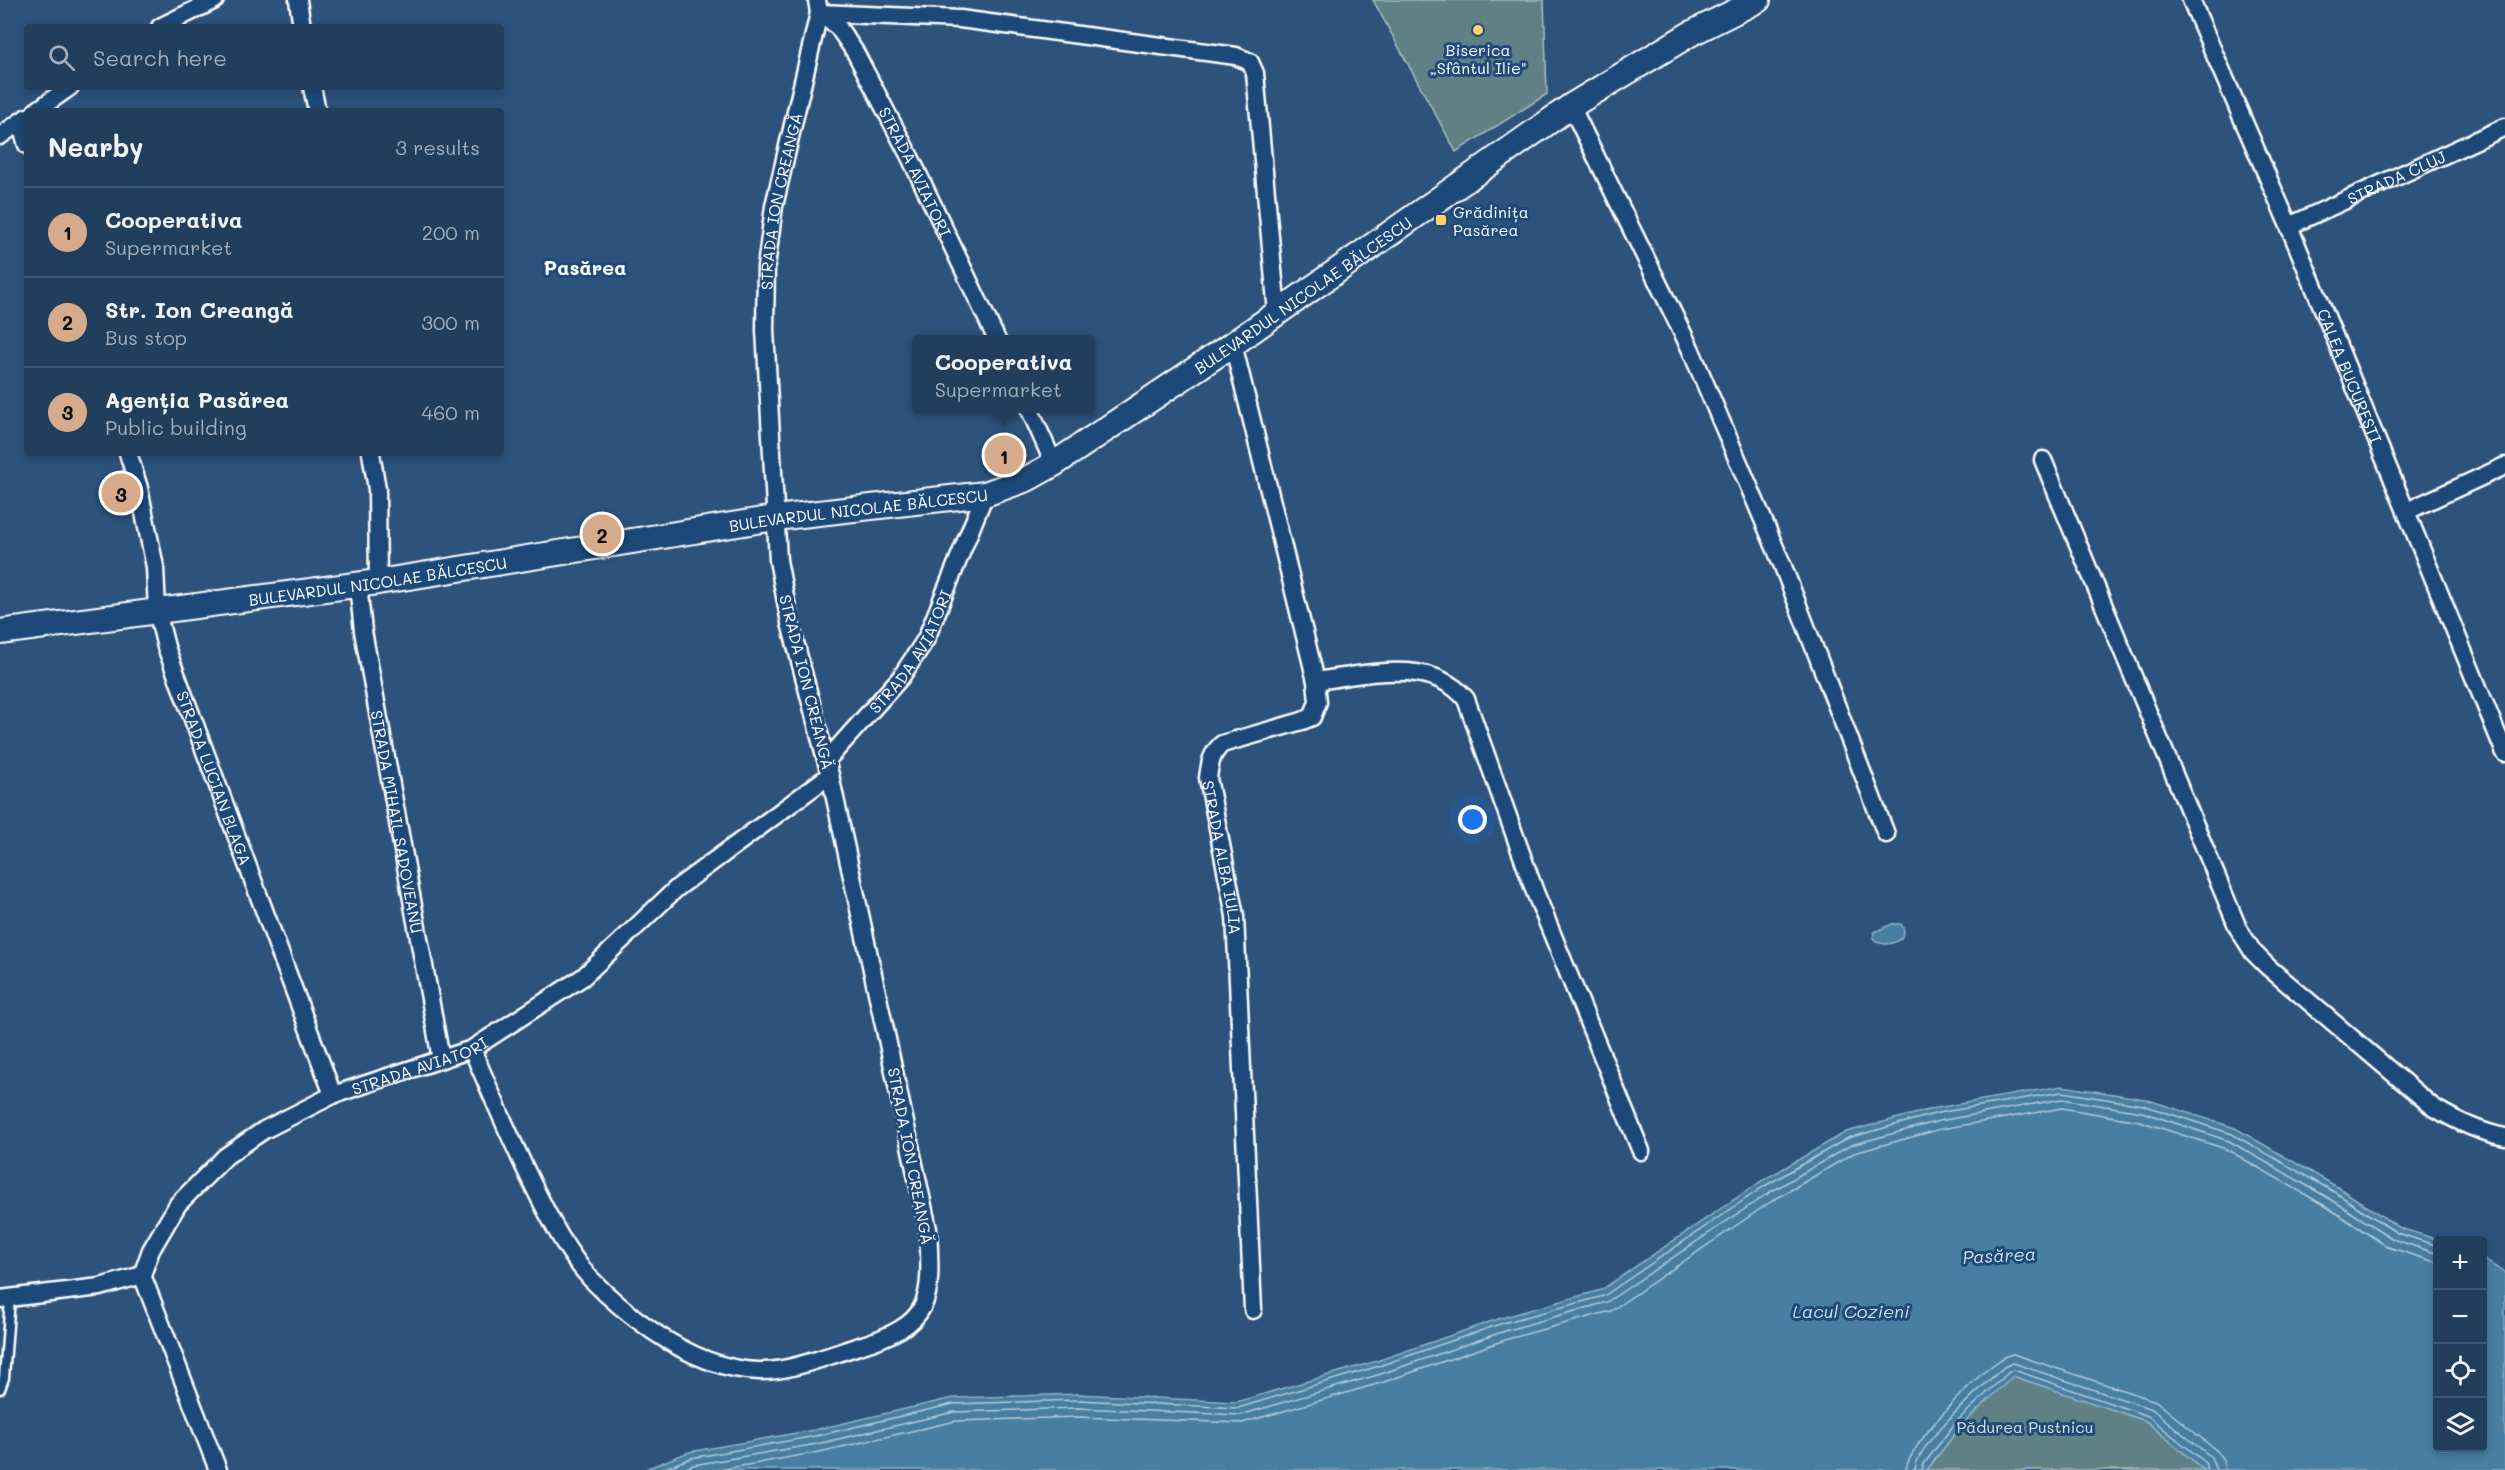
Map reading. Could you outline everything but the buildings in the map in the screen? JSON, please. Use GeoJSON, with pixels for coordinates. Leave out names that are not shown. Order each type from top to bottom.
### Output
{"type":"FeatureCollection","features":[{"type":"Feature","properties":{"kind":"main road","name":"BULEVARDUL NICOLAE BĂLCESCU"},"geometry":{"type":"LineString","coordinates":[[0,632],[368,583],[775,518],[985,494],[1028,479],[1233,344],[1571,106],[1690,34],[1758,0]]}},
{"type":"Feature","properties":{"kind":"street"},"geometry":{"type":"LineString","coordinates":[[166,24],[215,0]]}},
{"type":"Feature","properties":{"kind":"street"},"geometry":{"type":"LineString","coordinates":[[297,0],[301,24]]}},
{"type":"Feature","properties":{"kind":"street","name":"CALEA BUCUREȘTI"},"geometry":{"type":"LineString","coordinates":[[2192,0],[2289,226],[2505,753]]}},
{"type":"Feature","properties":{"kind":"street"},"geometry":{"type":"LineString","coordinates":[[818,6],[960,19],[1236,56],[1250,62],[1255,73],[1277,312]]}},
{"type":"Feature","properties":{"kind":"street","name":"STRADA AVIATORI"},"geometry":{"type":"LineString","coordinates":[[818,6],[838,27],[855,52],[910,157],[995,335]]}},
{"type":"Feature","properties":{"kind":"street","name":"STRADA ION CREANGĂ"},"geometry":{"type":"LineString","coordinates":[[472,1050],[513,1145],[554,1228],[590,1278],[637,1320],[674,1346],[722,1366],[761,1371],[800,1364],[884,1339],[908,1326],[924,1306],[931,1281],[928,1229],[829,767],[790,623],[778,560],[765,330],[766,267],[774,206],[818,6]]}},
{"type":"Feature","properties":{"kind":"street"},"geometry":{"type":"LineString","coordinates":[[40,108],[66,90]]}},
{"type":"Feature","properties":{"kind":"street"},"geometry":{"type":"LineString","coordinates":[[312,90],[316,108]]}},
{"type":"Feature","properties":{"kind":"street"},"geometry":{"type":"LineString","coordinates":[[1571,106],[1690,348],[1782,564],[1886,834]]}},
{"type":"Feature","properties":{"kind":"street"},"geometry":{"type":"LineString","coordinates":[[0,136],[23,120]]}},
{"type":"Feature","properties":{"kind":"street","name":"STRADA CLUJ"},"geometry":{"type":"LineString","coordinates":[[2289,226],[2505,127]]}},
{"type":"Feature","properties":{"kind":"street","name":"STRADA ALBA IULIA"},"geometry":{"type":"LineString","coordinates":[[1233,344],[1316,681],[1318,702],[1312,717],[1222,744],[1214,752],[1209,764],[1208,778],[1235,916],[1253,1310]]}},
{"type":"Feature","properties":{"kind":"street"},"geometry":{"type":"LineString","coordinates":[[1031,413],[1054,464]]}},
{"type":"Feature","properties":{"kind":"street","name":"STRADA LUCIAN BLAGA"},"geometry":{"type":"LineString","coordinates":[[129,456],[140,488],[155,567],[157,611],[166,647],[333,1095]]}},
{"type":"Feature","properties":{"kind":"street","name":"STRADA MIHAIL SADOVEANU"},"geometry":{"type":"LineString","coordinates":[[371,456],[376,489],[363,631],[441,1059]]}},
{"type":"Feature","properties":{"kind":"street"},"geometry":{"type":"LineString","coordinates":[[2043,460],[2238,928],[2253,952],[2433,1107],[2464,1124],[2486,1133],[2505,1137]]}},
{"type":"Feature","properties":{"kind":"street"},"geometry":{"type":"LineString","coordinates":[[2407,511],[2505,466]]}},
{"type":"Feature","properties":{"kind":"street","name":"STRADA AVIATORI"},"geometry":{"type":"LineString","coordinates":[[142,1275],[151,1250],[178,1204],[194,1185],[226,1156],[264,1130],[333,1095],[472,1050],[583,977],[677,888],[829,767],[901,677],[926,639],[985,494]]}},
{"type":"Feature","properties":{"kind":"street"},"geometry":{"type":"LineString","coordinates":[[1316,681],[1390,671],[1419,673],[1442,679],[1457,688],[1466,699],[1535,892],[1641,1151]]}},
{"type":"Feature","properties":{"kind":"street"},"geometry":{"type":"LineString","coordinates":[[5,1299],[100,1287],[142,1275],[218,1470]]}},
{"type":"Feature","properties":{"kind":"lane"},"geometry":{"type":"LineString","coordinates":[[0,1389],[4,1378],[5,1299]]}},
{"type":"Feature","properties":{"kind":"green space"},"geometry":{"type":"Polygon","coordinates":[[[1373,0],[1544,0],[1547,94],[1456,152],[1373,0]]]}},
{"type":"Feature","properties":{"kind":"green space","name":"Pădurea Pustnicu"},"geometry":{"type":"Polygon","coordinates":[[[2013,1376],[2146,1421],[2204,1470],[1927,1470],[1960,1427],[2013,1376]]]}},
{"type":"Feature","properties":{"kind":"water"},"geometry":{"type":"Polygon","coordinates":[[[1892,924],[1901,924],[1904,929],[1900,939],[1896,942],[1884,944],[1873,938],[1874,932],[1892,924]]]}},
{"type":"Feature","properties":{"kind":"water","name":"Lacul Cozieni"},"geometry":{"type":"Polygon","coordinates":[[[2062,1086],[2145,1099],[2235,1128],[2339,1188],[2400,1228],[2433,1238],[2433,1452],[2487,1452],[2487,1262],[2505,1273],[2505,1470],[2204,1470],[2146,1421],[2013,1376],[1960,1427],[1927,1470],[643,1470],[689,1452],[814,1430],[953,1398],[1078,1394],[1236,1402],[1377,1361],[1501,1318],[1601,1290],[1760,1182],[1846,1132],[1936,1108],[2062,1086]]]}},
{"type":"Feature","properties":{"kind":"place","name":"Biserica „Sfântul Ilie\""},"geometry":{"type":"Point","coordinates":[1478,30]}},
{"type":"Feature","properties":{"kind":"place","name":"Grădinița Pasărea"},"geometry":{"type":"Point","coordinates":[1441,220]}},
{"type":"Feature","properties":{"kind":"place","name":"Cooperativa"},"geometry":{"type":"Point","coordinates":[1004,455]}},
{"type":"Feature","properties":{"kind":"place","name":"Agenția Pasărea"},"geometry":{"type":"Point","coordinates":[121,493]}},
{"type":"Feature","properties":{"kind":"place","name":"Str. Ion Creangă"},"geometry":{"type":"Point","coordinates":[602,534]}},
{"type":"Feature","properties":{"kind":"district","name":"Pasărea"},"geometry":{"type":"Point","coordinates":[585,267]}}]}
